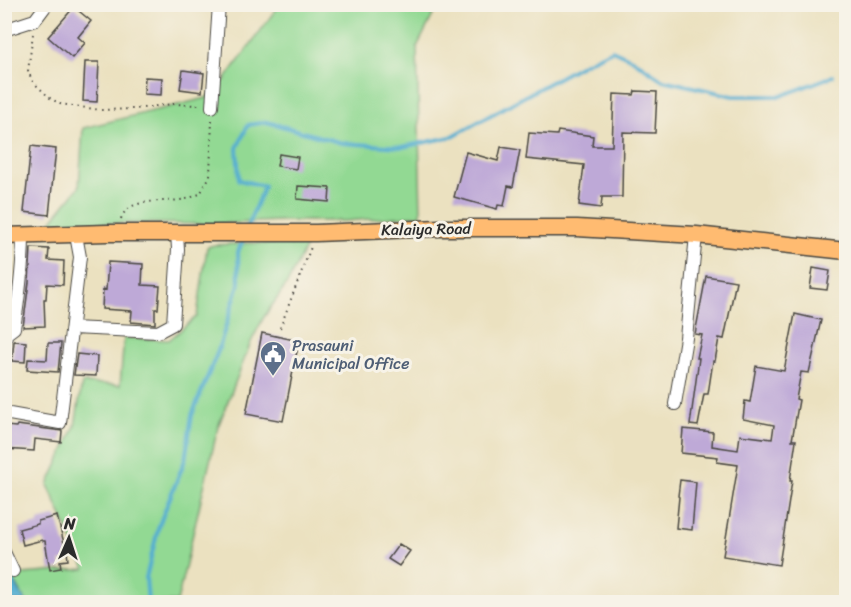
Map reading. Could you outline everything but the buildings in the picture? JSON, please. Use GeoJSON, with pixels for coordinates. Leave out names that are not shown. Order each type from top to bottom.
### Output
{"type":"FeatureCollection","features":[{"type":"Feature","properties":{"kind":"main road","name":"Kalaiya Road"},"geometry":{"type":"LineString","coordinates":[[4,236],[210,232],[316,233],[440,228],[577,228],[696,235],[846,251]]}},
{"type":"Feature","properties":{"kind":"street"},"geometry":{"type":"LineString","coordinates":[[4,30],[34,20],[47,4]]}},
{"type":"Feature","properties":{"kind":"street"},"geometry":{"type":"LineString","coordinates":[[212,107],[219,4]]}},
{"type":"Feature","properties":{"kind":"street"},"geometry":{"type":"LineString","coordinates":[[72,328],[158,332],[173,324],[177,233]]}},
{"type":"Feature","properties":{"kind":"street"},"geometry":{"type":"LineString","coordinates":[[4,351],[6,334],[14,328],[23,261],[23,235]]}},
{"type":"Feature","properties":{"kind":"street"},"geometry":{"type":"LineString","coordinates":[[4,413],[60,423],[80,257],[76,235]]}},
{"type":"Feature","properties":{"kind":"street"},"geometry":{"type":"LineString","coordinates":[[675,404],[686,338],[696,235]]}},
{"type":"Feature","properties":{"kind":"street"},"geometry":{"type":"LineString","coordinates":[[4,552],[13,571]]}},
{"type":"Feature","properties":{"kind":"path"},"geometry":{"type":"LineString","coordinates":[[34,20],[28,71],[33,82],[60,104],[101,110],[135,109],[172,104],[212,107],[210,176],[200,194],[186,199],[129,206],[120,220],[107,233]]}},
{"type":"Feature","properties":{"kind":"path"},"geometry":{"type":"LineString","coordinates":[[280,328],[316,233]]}},
{"type":"Feature","properties":{"kind":"green space"},"geometry":{"type":"Polygon","coordinates":[[[279,5],[438,5],[417,47],[421,215],[345,221],[49,224],[79,187],[83,128],[206,98],[225,80],[279,5]]]}},
{"type":"Feature","properties":{"kind":"green space"},"geometry":{"type":"Polygon","coordinates":[[[252,243],[306,246],[287,284],[264,317],[251,342],[218,427],[177,602],[26,602],[11,575],[85,569],[48,485],[75,426],[82,383],[120,385],[124,338],[169,340],[197,316],[207,247],[252,243]]]}},
{"type":"Feature","properties":{"kind":"water"},"geometry":{"type":"Polygon","coordinates":[[[4,562],[26,602],[5,602],[4,562]]]}},
{"type":"Feature","properties":{"kind":"waterway"},"geometry":{"type":"LineString","coordinates":[[246,230],[264,186],[239,180],[237,148],[248,125],[267,122],[342,143],[402,147],[451,137],[612,50],[632,59],[663,80],[733,96],[781,96],[833,76]]}},
{"type":"Feature","properties":{"kind":"waterway"},"geometry":{"type":"LineString","coordinates":[[148,602],[146,578],[159,525],[185,460],[192,415],[218,351],[239,284],[238,252],[244,237]]}},
{"type":"Feature","properties":{"kind":"place","name":"Prasauni Municipal Office"},"geometry":{"type":"Point","coordinates":[273,377]}}]}
